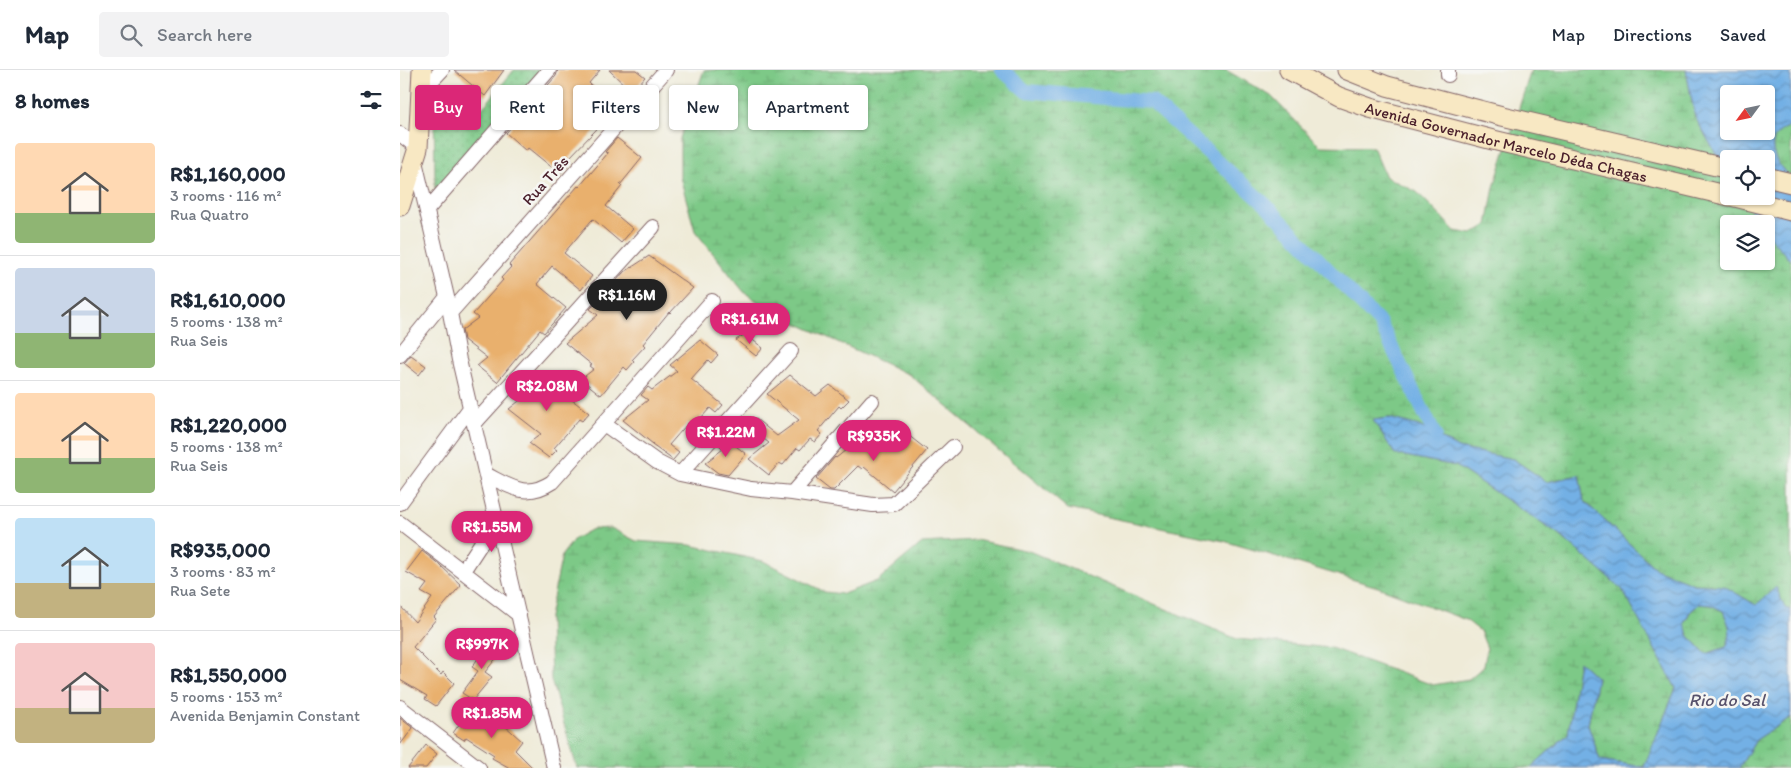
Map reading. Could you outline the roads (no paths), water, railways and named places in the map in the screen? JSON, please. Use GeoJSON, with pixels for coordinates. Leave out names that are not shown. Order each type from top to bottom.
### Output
{"type":"FeatureCollection","features":[{"type":"Feature","properties":{"kind":"main road"},"geometry":{"type":"LineString","coordinates":[[422,70],[422,85]]}},
{"type":"Feature","properties":{"kind":"main road","name":"Avenida Governador Marcelo Déda Chagas"},"geometry":{"type":"LineString","coordinates":[[1289,70],[1339,97],[1370,108],[1493,140],[1720,194]]}},
{"type":"Feature","properties":{"kind":"main road","name":"Avenida Governador Marcelo Déda Chagas"},"geometry":{"type":"LineString","coordinates":[[1347,70],[1387,86],[1502,116],[1720,167]]}},
{"type":"Feature","properties":{"kind":"main road"},"geometry":{"type":"LineString","coordinates":[[400,206],[411,166],[416,130]]}},
{"type":"Feature","properties":{"kind":"main road"},"geometry":{"type":"LineString","coordinates":[[1775,179],[1791,183]]}},
{"type":"Feature","properties":{"kind":"main road","name":"Avenida Governador Marcelo Déda Chagas"},"geometry":{"type":"LineString","coordinates":[[1767,205],[1791,211]]}},
{"type":"Feature","properties":{"kind":"street"},"geometry":{"type":"LineString","coordinates":[[428,85],[442,70]]}},
{"type":"Feature","properties":{"kind":"street"},"geometry":{"type":"LineString","coordinates":[[427,210],[549,70]]}},
{"type":"Feature","properties":{"kind":"street","name":"Rua Três"},"geometry":{"type":"LineString","coordinates":[[450,313],[666,70]]}},
{"type":"Feature","properties":{"kind":"street"},"geometry":{"type":"LineString","coordinates":[[400,134],[427,210],[459,360],[554,768]]}},
{"type":"Feature","properties":{"kind":"street"},"geometry":{"type":"LineString","coordinates":[[474,424],[652,227]]}},
{"type":"Feature","properties":{"kind":"street"},"geometry":{"type":"LineString","coordinates":[[400,355],[447,297]]}},
{"type":"Feature","properties":{"kind":"street"},"geometry":{"type":"LineString","coordinates":[[487,475],[521,491],[537,490],[552,482],[712,301]]}},
{"type":"Feature","properties":{"kind":"street"},"geometry":{"type":"LineString","coordinates":[[680,474],[792,351]]}},
{"type":"Feature","properties":{"kind":"street"},"geometry":{"type":"LineString","coordinates":[[792,493],[872,401]]}},
{"type":"Feature","properties":{"kind":"street"},"geometry":{"type":"LineString","coordinates":[[400,503],[470,408]]}},
{"type":"Feature","properties":{"kind":"street"},"geometry":{"type":"LineString","coordinates":[[604,424],[657,462],[680,474],[751,489],[872,505],[894,504],[952,447]]}},
{"type":"Feature","properties":{"kind":"street"},"geometry":{"type":"LineString","coordinates":[[463,572],[497,519]]}},
{"type":"Feature","properties":{"kind":"street"},"geometry":{"type":"LineString","coordinates":[[400,523],[519,615]]}},
{"type":"Feature","properties":{"kind":"street"},"geometry":{"type":"LineString","coordinates":[[400,707],[479,768]]}},
{"type":"Feature","properties":{"kind":"water"},"geometry":{"type":"Polygon","coordinates":[[[1686,70],[1791,70],[1791,126],[1782,130],[1775,138],[1775,85],[1720,85],[1720,140],[1774,140],[1773,150],[1720,150],[1720,161],[1695,117],[1686,70]]]}},
{"type":"Feature","properties":{"kind":"water"},"geometry":{"type":"Polygon","coordinates":[[[1775,157],[1779,165],[1791,178],[1791,261],[1775,243],[1775,215],[1754,215],[1748,205],[1775,205],[1775,157]]]}},
{"type":"Feature","properties":{"kind":"water","name":"Rio do Sal"},"geometry":{"type":"Polygon","coordinates":[[[1389,418],[1419,426],[1458,448],[1513,459],[1547,482],[1579,475],[1584,501],[1656,569],[1694,584],[1724,586],[1756,605],[1776,587],[1785,608],[1791,610],[1791,717],[1756,740],[1739,768],[1530,768],[1568,734],[1579,661],[1597,678],[1588,725],[1600,760],[1644,767],[1676,688],[1622,589],[1562,537],[1456,466],[1395,454],[1373,420],[1389,418]],[[1699,604],[1690,612],[1684,623],[1688,635],[1706,654],[1726,647],[1730,633],[1723,611],[1711,605],[1699,604]]]}},
{"type":"Feature","properties":{"kind":"waterway"},"geometry":{"type":"LineString","coordinates":[[1002,70],[1026,91],[1152,102],[1266,205],[1380,323],[1435,435]]}}]}
